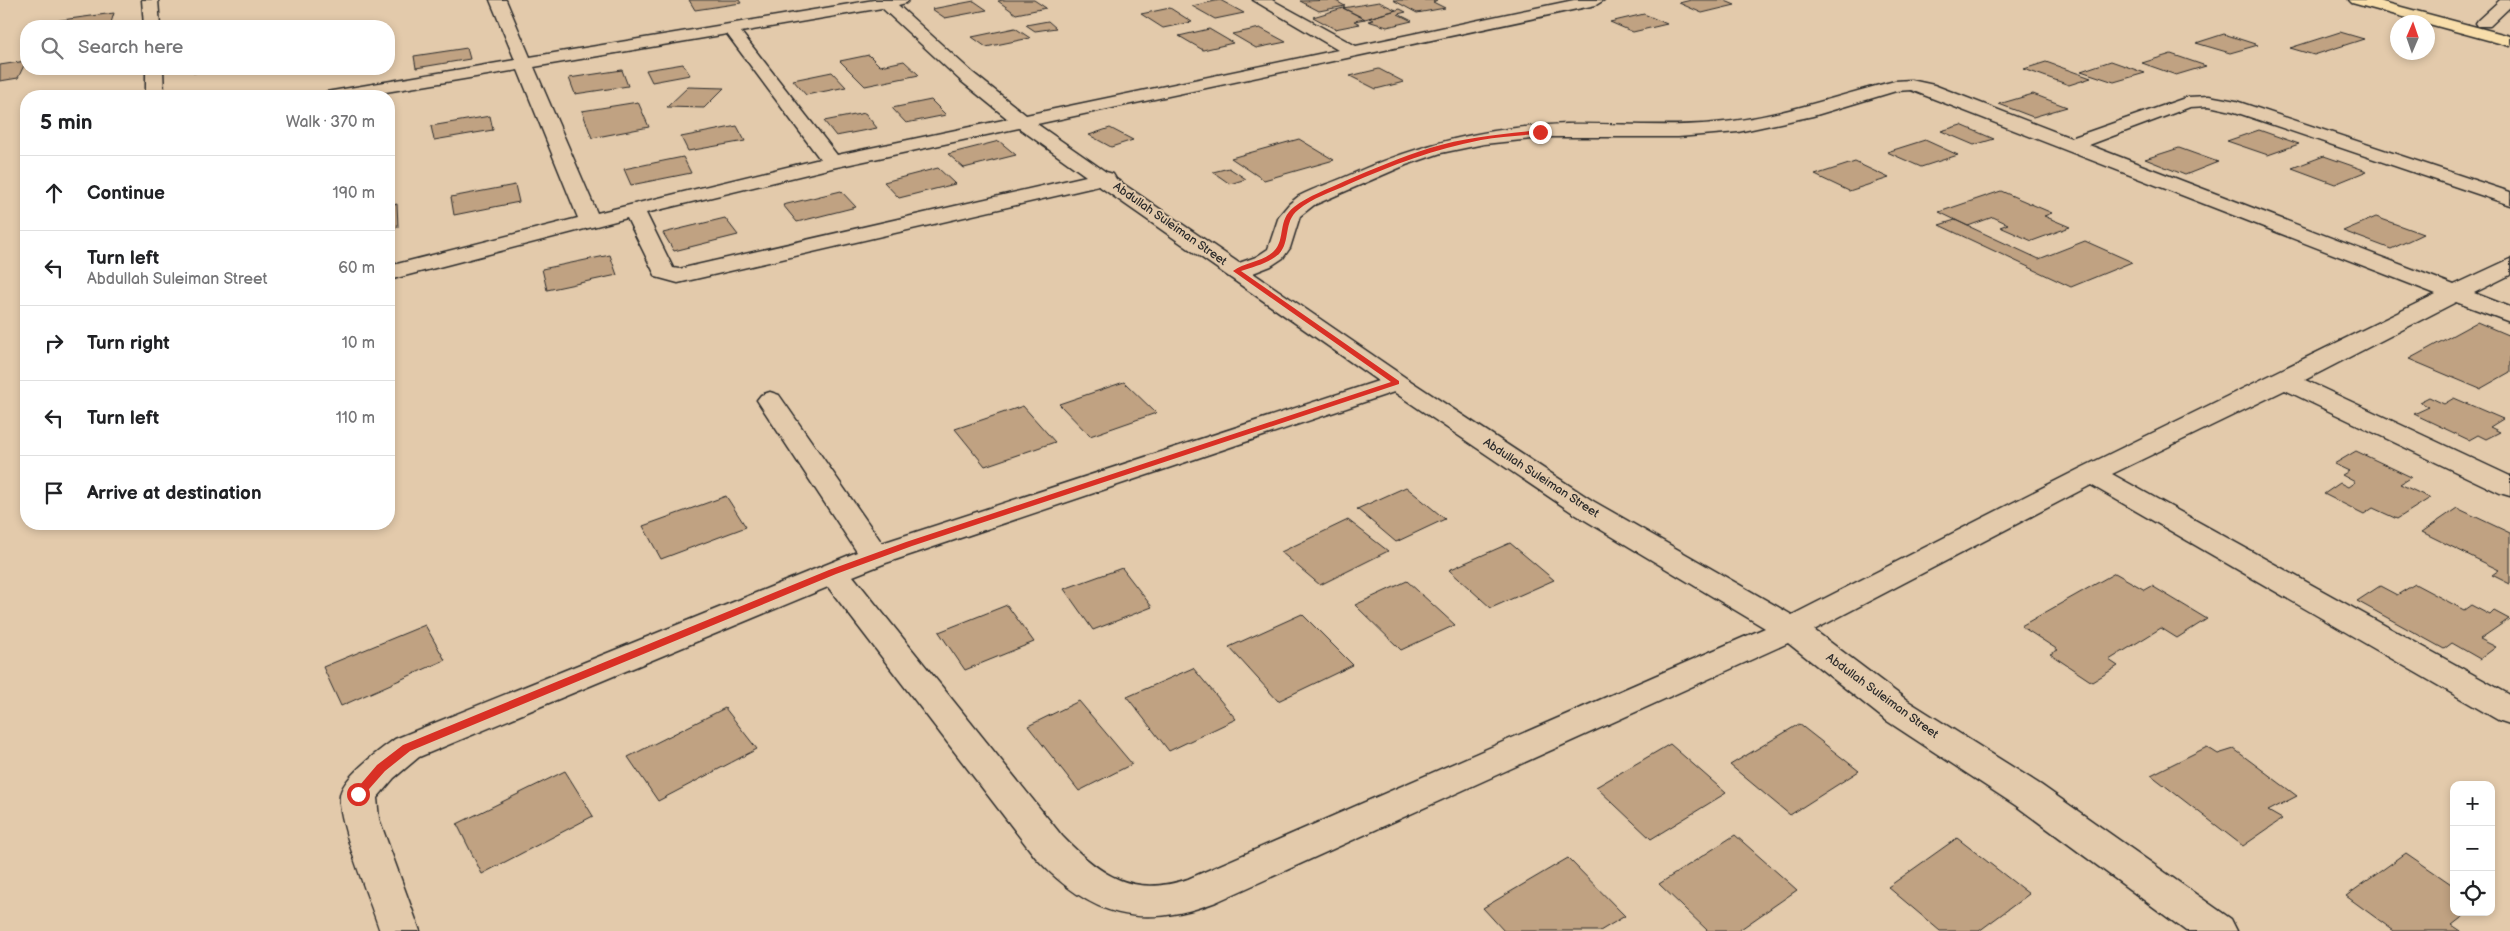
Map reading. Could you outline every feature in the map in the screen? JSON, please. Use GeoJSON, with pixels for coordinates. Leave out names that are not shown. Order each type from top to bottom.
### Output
{"type":"FeatureCollection","features":[{"type":"Feature","properties":{"kind":"highway"},"geometry":{"type":"LineString","coordinates":[[2357,0],[2510,41]]}},
{"type":"Feature","properties":{"kind":"highway"},"geometry":{"type":"LineString","coordinates":[[2397,0],[2510,30]]}},
{"type":"Feature","properties":{"kind":"street"},"geometry":{"type":"LineString","coordinates":[[150,0],[152,20]]}},
{"type":"Feature","properties":{"kind":"street"},"geometry":{"type":"LineString","coordinates":[[498,0],[590,221]]}},
{"type":"Feature","properties":{"kind":"street"},"geometry":{"type":"LineString","coordinates":[[1261,0],[1355,52]]}},
{"type":"Feature","properties":{"kind":"street"},"geometry":{"type":"LineString","coordinates":[[1514,0],[1541,12]]}},
{"type":"Feature","properties":{"kind":"street"},"geometry":{"type":"LineString","coordinates":[[395,271],[590,221],[832,162],[1024,123],[1596,0]]}},
{"type":"Feature","properties":{"kind":"street"},"geometry":{"type":"LineString","coordinates":[[2484,23],[2509,0]]}},
{"type":"Feature","properties":{"kind":"street"},"geometry":{"type":"LineString","coordinates":[[368,90],[891,1]]}},
{"type":"Feature","properties":{"kind":"street","name":"Abdullah Suleiman Street"},"geometry":{"type":"LineString","coordinates":[[891,1],[954,65],[1024,123],[1106,178],[1397,383],[1583,507],[1791,629],[1896,710],[2028,795],[2212,930]]}},
{"type":"Feature","properties":{"kind":"street"},"geometry":{"type":"LineString","coordinates":[[731,29],[832,162]]}},
{"type":"Feature","properties":{"kind":"street"},"geometry":{"type":"LineString","coordinates":[[154,75],[155,90]]}},
{"type":"Feature","properties":{"kind":"street"},"geometry":{"type":"LineString","coordinates":[[1236,271],[1267,259],[1277,252],[1282,243],[1284,226],[1288,217],[1306,201],[1411,156],[1483,138],[1540,132],[1675,131],[1732,128],[1767,122],[1895,86],[1911,86],[1928,89],[2510,315]]}},
{"type":"Feature","properties":{"kind":"street"},"geometry":{"type":"LineString","coordinates":[[2070,145],[2188,102],[2217,102],[2236,106],[2510,199]]}},
{"type":"Feature","properties":{"kind":"street"},"geometry":{"type":"LineString","coordinates":[[634,210],[664,272],[678,276],[1106,178]]}},
{"type":"Feature","properties":{"kind":"street"},"geometry":{"type":"LineString","coordinates":[[833,572],[1050,847],[1072,872],[1099,892],[1133,901],[1176,899],[1229,879],[1791,629],[2091,474],[2285,380],[2510,266]]}},
{"type":"Feature","properties":{"kind":"street"},"geometry":{"type":"LineString","coordinates":[[2285,380],[2510,487]]}},
{"type":"Feature","properties":{"kind":"street"},"geometry":{"type":"LineString","coordinates":[[400,931],[361,818],[358,794],[381,768],[406,748],[875,556],[1397,383]]}},
{"type":"Feature","properties":{"kind":"street"},"geometry":{"type":"LineString","coordinates":[[770,400],[875,556]]}},
{"type":"Feature","properties":{"kind":"street"},"geometry":{"type":"LineString","coordinates":[[2091,474],[2510,711]]}},
{"type":"Feature","properties":{"kind":"building"},"geometry":{"type":"Polygon","coordinates":[[[689,0],[739,0],[741,3],[695,10],[689,0]]]}},
{"type":"Feature","properties":{"kind":"building"},"geometry":{"type":"Polygon","coordinates":[[[1034,0],[1046,8],[1016,14],[998,1],[1034,0]]]}},
{"type":"Feature","properties":{"kind":"building"},"geometry":{"type":"Polygon","coordinates":[[[1220,0],[1244,13],[1215,19],[1192,6],[1220,0]]]}},
{"type":"Feature","properties":{"kind":"building"},"geometry":{"type":"Polygon","coordinates":[[[1334,0],[1345,6],[1319,11],[1300,1],[1334,0]]]}},
{"type":"Feature","properties":{"kind":"building"},"geometry":{"type":"Polygon","coordinates":[[[1393,0],[1437,0],[1433,2],[1445,8],[1417,13],[1393,0]]]}},
{"type":"Feature","properties":{"kind":"building"},"geometry":{"type":"Polygon","coordinates":[[[1691,0],[1723,0],[1735,5],[1702,13],[1679,3],[1691,0]]]}},
{"type":"Feature","properties":{"kind":"building"},"geometry":{"type":"Polygon","coordinates":[[[974,1],[987,10],[945,18],[932,9],[974,1]]]}},
{"type":"Feature","properties":{"kind":"building"},"geometry":{"type":"Polygon","coordinates":[[[1379,2],[1396,10],[1365,19],[1343,8],[1379,2]]]}},
{"type":"Feature","properties":{"kind":"building"},"geometry":{"type":"Polygon","coordinates":[[[1170,8],[1192,22],[1163,28],[1141,14],[1170,8]]]}},
{"type":"Feature","properties":{"kind":"building"},"geometry":{"type":"Polygon","coordinates":[[[1343,8],[1365,19],[1354,21],[1360,24],[1335,29],[1313,17],[1343,8]]]}},
{"type":"Feature","properties":{"kind":"building"},"geometry":{"type":"Polygon","coordinates":[[[1400,9],[1406,12],[1398,14],[1412,21],[1387,27],[1368,21],[1373,20],[1369,18],[1400,9]]]}},
{"type":"Feature","properties":{"kind":"building"},"geometry":{"type":"Polygon","coordinates":[[[114,13],[112,20],[62,20],[114,13]]]}},
{"type":"Feature","properties":{"kind":"building"},"geometry":{"type":"Polygon","coordinates":[[[1644,14],[1667,24],[1633,32],[1610,22],[1644,14]]]}},
{"type":"Feature","properties":{"kind":"building"},"geometry":{"type":"Polygon","coordinates":[[[1048,21],[1056,28],[1035,31],[1026,25],[1048,21]]]}},
{"type":"Feature","properties":{"kind":"building"},"geometry":{"type":"Polygon","coordinates":[[[1015,28],[1030,38],[986,47],[972,37],[1015,28]]]}},
{"type":"Feature","properties":{"kind":"building"},"geometry":{"type":"Polygon","coordinates":[[[1260,28],[1286,42],[1256,48],[1232,34],[1260,28]]]}},
{"type":"Feature","properties":{"kind":"building"},"geometry":{"type":"Polygon","coordinates":[[[1209,29],[1233,43],[1203,50],[1179,36],[1209,29]]]}},
{"type":"Feature","properties":{"kind":"building"},"geometry":{"type":"Polygon","coordinates":[[[2340,32],[2364,39],[2314,55],[2290,48],[2340,32]]]}},
{"type":"Feature","properties":{"kind":"building"},"geometry":{"type":"Polygon","coordinates":[[[2224,34],[2258,45],[2230,53],[2196,43],[2224,34]]]}},
{"type":"Feature","properties":{"kind":"building"},"geometry":{"type":"Polygon","coordinates":[[[467,48],[470,59],[416,68],[414,56],[467,48]]]}},
{"type":"Feature","properties":{"kind":"building"},"geometry":{"type":"Polygon","coordinates":[[[2171,54],[2206,66],[2176,75],[2142,63],[2171,54]]]}},
{"type":"Feature","properties":{"kind":"building"},"geometry":{"type":"Polygon","coordinates":[[[869,55],[880,66],[904,61],[919,75],[865,86],[840,61],[869,55]]]}},
{"type":"Feature","properties":{"kind":"building"},"geometry":{"type":"Polygon","coordinates":[[[2111,61],[2145,73],[2114,82],[2081,71],[2111,61]]]}},
{"type":"Feature","properties":{"kind":"building"},"geometry":{"type":"Polygon","coordinates":[[[20,62],[18,78],[0,81],[0,65],[20,62]]]}},
{"type":"Feature","properties":{"kind":"building"},"geometry":{"type":"Polygon","coordinates":[[[2046,62],[2091,78],[2069,85],[2024,69],[2046,62]]]}},
{"type":"Feature","properties":{"kind":"building"},"geometry":{"type":"Polygon","coordinates":[[[683,64],[690,75],[652,82],[646,70],[683,64]]]}},
{"type":"Feature","properties":{"kind":"building"},"geometry":{"type":"Polygon","coordinates":[[[1379,69],[1404,82],[1376,89],[1350,76],[1379,69]]]}},
{"type":"Feature","properties":{"kind":"building"},"geometry":{"type":"Polygon","coordinates":[[[622,70],[628,86],[575,94],[569,78],[622,70]]]}},
{"type":"Feature","properties":{"kind":"building"},"geometry":{"type":"Polygon","coordinates":[[[832,72],[846,87],[806,95],[793,80],[832,72]]]}},
{"type":"Feature","properties":{"kind":"building"},"geometry":{"type":"Polygon","coordinates":[[[688,87],[724,88],[704,108],[667,107],[688,87]]]}},
{"type":"Feature","properties":{"kind":"building"},"geometry":{"type":"Polygon","coordinates":[[[2033,94],[2067,107],[2033,117],[1999,104],[2033,94]]]}},
{"type":"Feature","properties":{"kind":"building"},"geometry":{"type":"Polygon","coordinates":[[[931,100],[946,115],[906,123],[892,108],[931,100]]]}},
{"type":"Feature","properties":{"kind":"building"},"geometry":{"type":"Polygon","coordinates":[[[638,102],[649,127],[592,138],[582,111],[638,102]]]}},
{"type":"Feature","properties":{"kind":"building"},"geometry":{"type":"Polygon","coordinates":[[[865,113],[877,128],[836,136],[824,121],[865,113]]]}},
{"type":"Feature","properties":{"kind":"building"},"geometry":{"type":"Polygon","coordinates":[[[490,116],[493,130],[434,140],[431,126],[490,116]]]}},
{"type":"Feature","properties":{"kind":"building"},"geometry":{"type":"Polygon","coordinates":[[[1961,125],[1994,139],[1974,145],[1941,131],[1961,125]]]}},
{"type":"Feature","properties":{"kind":"building"},"geometry":{"type":"Polygon","coordinates":[[[737,126],[745,141],[688,151],[681,137],[737,126]]]}},
{"type":"Feature","properties":{"kind":"building"},"geometry":{"type":"Polygon","coordinates":[[[1110,128],[1133,140],[1111,147],[1089,135],[1110,128]]]}},
{"type":"Feature","properties":{"kind":"building"},"geometry":{"type":"Polygon","coordinates":[[[2259,130],[2299,144],[2268,155],[2227,141],[2259,130]]]}},
{"type":"Feature","properties":{"kind":"building"},"geometry":{"type":"Polygon","coordinates":[[[1299,139],[1334,160],[1264,180],[1231,158],[1299,139]]]}},
{"type":"Feature","properties":{"kind":"building"},"geometry":{"type":"Polygon","coordinates":[[[1925,140],[1958,155],[1921,167],[1887,152],[1925,140]]]}},
{"type":"Feature","properties":{"kind":"building"},"geometry":{"type":"Polygon","coordinates":[[[999,141],[1016,155],[964,168],[948,154],[999,141]]]}},
{"type":"Feature","properties":{"kind":"building"},"geometry":{"type":"Polygon","coordinates":[[[2179,148],[2218,162],[2185,175],[2145,159],[2179,148]]]}},
{"type":"Feature","properties":{"kind":"building"},"geometry":{"type":"Polygon","coordinates":[[[2324,156],[2367,171],[2335,184],[2292,168],[2324,156]]]}},
{"type":"Feature","properties":{"kind":"building"},"geometry":{"type":"Polygon","coordinates":[[[683,157],[691,173],[631,185],[624,169],[683,157]]]}},
{"type":"Feature","properties":{"kind":"building"},"geometry":{"type":"Polygon","coordinates":[[[1855,162],[1889,178],[1849,191],[1815,175],[1855,162]]]}},
{"type":"Feature","properties":{"kind":"building"},"geometry":{"type":"Polygon","coordinates":[[[938,168],[955,184],[899,198],[884,182],[938,168]]]}},
{"type":"Feature","properties":{"kind":"building"},"geometry":{"type":"Polygon","coordinates":[[[1229,168],[1246,179],[1230,184],[1213,172],[1229,168]]]}},
{"type":"Feature","properties":{"kind":"building"},"geometry":{"type":"Polygon","coordinates":[[[515,185],[519,202],[454,215],[451,197],[515,185]]]}},
{"type":"Feature","properties":{"kind":"building"},"geometry":{"type":"Polygon","coordinates":[[[841,191],[856,207],[797,222],[783,205],[841,191]]]}},
{"type":"Feature","properties":{"kind":"building"},"geometry":{"type":"Polygon","coordinates":[[[2001,191],[2052,213],[2044,216],[2070,227],[2032,241],[2000,227],[2008,224],[1993,217],[1968,226],[1939,212],[2001,191]]]}},
{"type":"Feature","properties":{"kind":"building"},"geometry":{"type":"Polygon","coordinates":[[[395,204],[397,204],[398,227],[395,228],[395,204]]]}},
{"type":"Feature","properties":{"kind":"building"},"geometry":{"type":"Polygon","coordinates":[[[2376,217],[2423,234],[2391,249],[2343,231],[2376,217]]]}},
{"type":"Feature","properties":{"kind":"building"},"geometry":{"type":"Polygon","coordinates":[[[725,218],[738,235],[674,251],[663,233],[725,218]]]}},
{"type":"Feature","properties":{"kind":"building"},"geometry":{"type":"Polygon","coordinates":[[[1955,220],[2039,259],[2085,241],[2132,262],[2071,287],[1939,225],[1955,220]]]}},
{"type":"Feature","properties":{"kind":"building"},"geometry":{"type":"Polygon","coordinates":[[[610,255],[617,275],[547,290],[542,269],[610,255]]]}},
{"type":"Feature","properties":{"kind":"building"},"geometry":{"type":"Polygon","coordinates":[[[2477,322],[2510,336],[2510,372],[2480,389],[2409,359],[2477,322]]]}},
{"type":"Feature","properties":{"kind":"building"},"geometry":{"type":"Polygon","coordinates":[[[1124,382],[1156,413],[1090,436],[1059,404],[1124,382]]]}},
{"type":"Feature","properties":{"kind":"building"},"geometry":{"type":"Polygon","coordinates":[[[2429,397],[2444,404],[2454,398],[2503,419],[2490,427],[2500,432],[2486,439],[2478,435],[2469,440],[2414,414],[2429,407],[2419,402],[2429,397]]]}},
{"type":"Feature","properties":{"kind":"building"},"geometry":{"type":"Polygon","coordinates":[[[1023,406],[1055,442],[985,466],[955,429],[1023,406]]]}},
{"type":"Feature","properties":{"kind":"building"},"geometry":{"type":"Polygon","coordinates":[[[2356,451],[2411,477],[2400,484],[2430,498],[2397,519],[2373,508],[2364,514],[2324,494],[2340,483],[2348,487],[2355,482],[2342,475],[2349,471],[2334,464],[2356,451]]]}},
{"type":"Feature","properties":{"kind":"building"},"geometry":{"type":"Polygon","coordinates":[[[1406,487],[1445,519],[1396,542],[1357,509],[1406,487]]]}},
{"type":"Feature","properties":{"kind":"building"},"geometry":{"type":"Polygon","coordinates":[[[726,496],[746,527],[661,559],[643,526],[726,496]]]}},
{"type":"Feature","properties":{"kind":"building"},"geometry":{"type":"Polygon","coordinates":[[[2457,508],[2510,533],[2510,584],[2492,575],[2499,570],[2422,532],[2457,508]]]}},
{"type":"Feature","properties":{"kind":"building"},"geometry":{"type":"Polygon","coordinates":[[[1348,520],[1388,551],[1320,585],[1281,552],[1348,520]]]}},
{"type":"Feature","properties":{"kind":"building"},"geometry":{"type":"Polygon","coordinates":[[[1510,543],[1554,580],[1491,608],[1449,570],[1510,543]]]}},
{"type":"Feature","properties":{"kind":"building"},"geometry":{"type":"Polygon","coordinates":[[[1122,568],[1152,607],[1093,630],[1064,589],[1122,568]]]}},
{"type":"Feature","properties":{"kind":"building"},"geometry":{"type":"Polygon","coordinates":[[[2115,573],[2145,590],[2152,586],[2207,619],[2177,638],[2161,628],[2109,660],[2118,666],[2092,682],[2050,654],[2058,650],[2021,626],[2115,573]]]}},
{"type":"Feature","properties":{"kind":"building"},"geometry":{"type":"Polygon","coordinates":[[[1407,581],[1455,625],[1401,650],[1355,605],[1407,581]]]}},
{"type":"Feature","properties":{"kind":"building"},"geometry":{"type":"Polygon","coordinates":[[[2415,584],[2464,610],[2471,605],[2490,615],[2494,611],[2509,619],[2480,639],[2496,647],[2480,659],[2452,643],[2444,649],[2357,601],[2380,586],[2397,595],[2415,584]]]}},
{"type":"Feature","properties":{"kind":"building"},"geometry":{"type":"Polygon","coordinates":[[[1007,605],[1034,642],[965,670],[939,632],[1007,605]]]}},
{"type":"Feature","properties":{"kind":"building"},"geometry":{"type":"Polygon","coordinates":[[[1302,614],[1353,665],[1278,701],[1229,647],[1302,614]]]}},
{"type":"Feature","properties":{"kind":"building"},"geometry":{"type":"Polygon","coordinates":[[[425,625],[445,660],[341,706],[323,667],[425,625]]]}},
{"type":"Feature","properties":{"kind":"building"},"geometry":{"type":"Polygon","coordinates":[[[1193,668],[1236,719],[1169,751],[1127,697],[1193,668]]]}},
{"type":"Feature","properties":{"kind":"building"},"geometry":{"type":"Polygon","coordinates":[[[1079,701],[1132,764],[1079,791],[1028,726],[1079,701]]]}},
{"type":"Feature","properties":{"kind":"building"},"geometry":{"type":"Polygon","coordinates":[[[725,708],[757,749],[658,801],[628,757],[725,708]]]}},
{"type":"Feature","properties":{"kind":"building"},"geometry":{"type":"Polygon","coordinates":[[[1799,724],[1859,771],[1790,815],[1730,765],[1799,724]]]}},
{"type":"Feature","properties":{"kind":"building"},"geometry":{"type":"Polygon","coordinates":[[[1670,744],[1726,793],[1651,839],[1596,787],[1670,744]]]}},
{"type":"Feature","properties":{"kind":"building"},"geometry":{"type":"Polygon","coordinates":[[[2207,747],[2218,754],[2234,749],[2297,796],[2268,811],[2282,819],[2243,846],[2151,775],[2207,747]]]}},
{"type":"Feature","properties":{"kind":"building"},"geometry":{"type":"Polygon","coordinates":[[[565,771],[593,816],[482,874],[457,824],[565,771]]]}},
{"type":"Feature","properties":{"kind":"building"},"geometry":{"type":"Polygon","coordinates":[[[1735,835],[1797,890],[1738,931],[1708,931],[1659,884],[1735,835]]]}},
{"type":"Feature","properties":{"kind":"building"},"geometry":{"type":"Polygon","coordinates":[[[1957,838],[2029,894],[1979,931],[1940,931],[1888,887],[1957,838]]]}},
{"type":"Feature","properties":{"kind":"building"},"geometry":{"type":"Polygon","coordinates":[[[2406,853],[2450,883],[2450,916],[2464,916],[2452,925],[2461,931],[2394,931],[2346,896],[2406,853]]]}},
{"type":"Feature","properties":{"kind":"building"},"geometry":{"type":"Polygon","coordinates":[[[1568,858],[1625,916],[1600,931],[1504,931],[1483,908],[1568,858]]]}},
{"type":"Feature","properties":{"kind":"route"},"geometry":{"type":"LineString","coordinates":[[358,794],[381,768],[406,748],[833,572],[909,544],[1397,383],[1236,271],[1253,266],[1277,252],[1282,243],[1284,226],[1288,217],[1296,208],[1319,195],[1390,164],[1433,149],[1483,138],[1540,132]]}}]}
